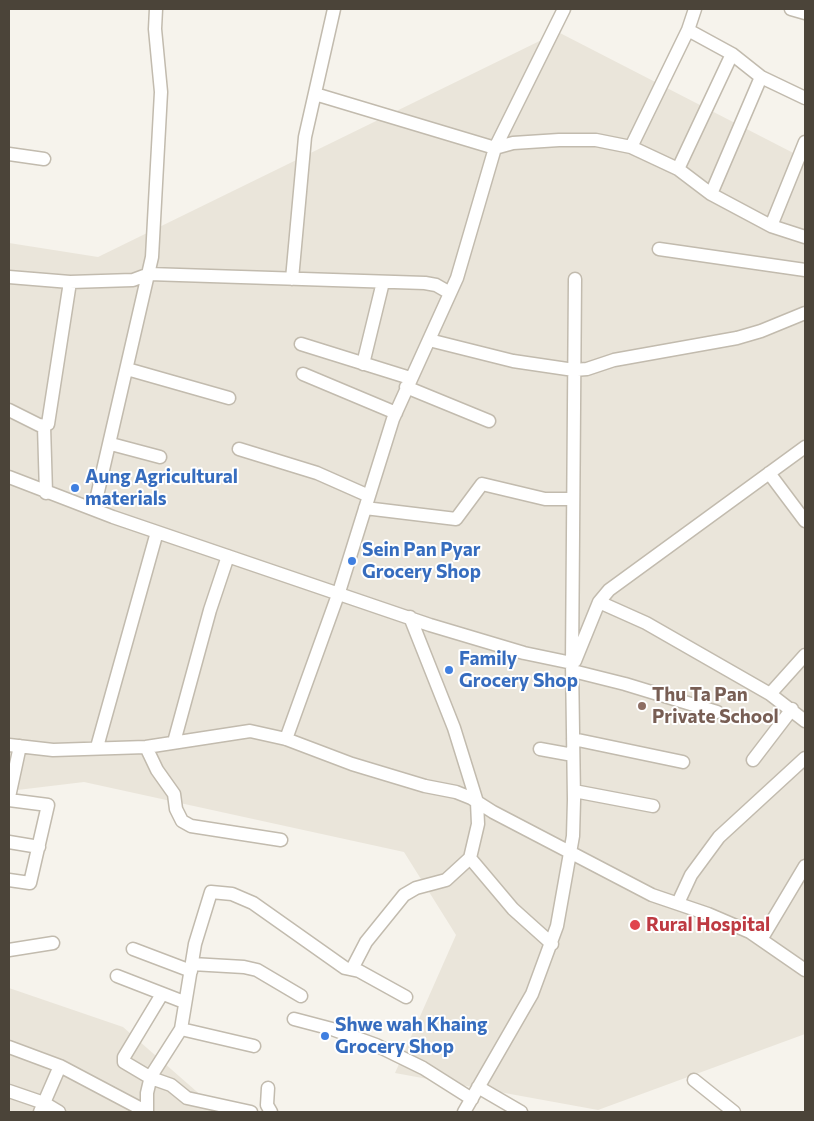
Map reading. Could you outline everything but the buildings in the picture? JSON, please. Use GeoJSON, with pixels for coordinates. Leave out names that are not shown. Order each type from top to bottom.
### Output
{"type":"FeatureCollection","features":[{"type":"Feature","properties":{"kind":"street"},"geometry":{"type":"LineString","coordinates":[[94,509],[111,444],[152,256],[161,92],[155,28],[156,9]]}},
{"type":"Feature","properties":{"kind":"street"},"geometry":{"type":"LineString","coordinates":[[292,279],[305,137],[334,9]]}},
{"type":"Feature","properties":{"kind":"street"},"geometry":{"type":"LineString","coordinates":[[286,739],[339,592],[396,413],[457,278],[495,148],[564,9]]}},
{"type":"Feature","properties":{"kind":"street"},"geometry":{"type":"LineString","coordinates":[[632,147],[688,30],[695,9]]}},
{"type":"Feature","properties":{"kind":"street"},"geometry":{"type":"LineString","coordinates":[[792,9],[805,13]]}},
{"type":"Feature","properties":{"kind":"street"},"geometry":{"type":"LineString","coordinates":[[688,30],[732,54],[761,77],[805,98]]}},
{"type":"Feature","properties":{"kind":"street"},"geometry":{"type":"LineString","coordinates":[[678,169],[732,54]]}},
{"type":"Feature","properties":{"kind":"street"},"geometry":{"type":"LineString","coordinates":[[711,194],[761,77]]}},
{"type":"Feature","properties":{"kind":"street"},"geometry":{"type":"LineString","coordinates":[[315,94],[495,148],[513,143],[587,140],[632,147],[678,169],[711,194],[771,226],[805,237]]}},
{"type":"Feature","properties":{"kind":"street"},"geometry":{"type":"LineString","coordinates":[[771,226],[805,142]]}},
{"type":"Feature","properties":{"kind":"street"},"geometry":{"type":"LineString","coordinates":[[9,154],[44,159]]}},
{"type":"Feature","properties":{"kind":"street"},"geometry":{"type":"LineString","coordinates":[[659,249],[805,270]]}},
{"type":"Feature","properties":{"kind":"street"},"geometry":{"type":"LineString","coordinates":[[10,281],[133,280],[149,274],[425,282],[436,285],[450,293]]}},
{"type":"Feature","properties":{"kind":"street"},"geometry":{"type":"LineString","coordinates":[[464,1112],[532,994],[552,944],[571,851],[574,791],[572,667],[575,279]]}},
{"type":"Feature","properties":{"kind":"street"},"geometry":{"type":"LineString","coordinates":[[44,426],[48,424],[70,282]]}},
{"type":"Feature","properties":{"kind":"street"},"geometry":{"type":"LineString","coordinates":[[363,364],[383,282]]}},
{"type":"Feature","properties":{"kind":"street"},"geometry":{"type":"LineString","coordinates":[[429,340],[513,361],[574,370],[587,369],[614,360],[669,349],[737,338],[761,331],[805,312]]}},
{"type":"Feature","properties":{"kind":"street"},"geometry":{"type":"LineString","coordinates":[[301,344],[363,364],[489,420]]}},
{"type":"Feature","properties":{"kind":"street"},"geometry":{"type":"LineString","coordinates":[[128,369],[229,398]]}},
{"type":"Feature","properties":{"kind":"street"},"geometry":{"type":"LineString","coordinates":[[303,374],[396,413]]}},
{"type":"Feature","properties":{"kind":"street"},"geometry":{"type":"LineString","coordinates":[[9,410],[44,426]]}},
{"type":"Feature","properties":{"kind":"street"},"geometry":{"type":"LineString","coordinates":[[44,426],[46,493]]}},
{"type":"Feature","properties":{"kind":"street"},"geometry":{"type":"LineString","coordinates":[[111,444],[160,457]]}},
{"type":"Feature","properties":{"kind":"street"},"geometry":{"type":"LineString","coordinates":[[572,667],[599,602],[620,580],[805,447]]}},
{"type":"Feature","properties":{"kind":"street"},"geometry":{"type":"LineString","coordinates":[[239,449],[317,473],[367,502],[456,519],[482,484],[545,499],[573,500]]}},
{"type":"Feature","properties":{"kind":"street"},"geometry":{"type":"LineString","coordinates":[[769,474],[805,521]]}},
{"type":"Feature","properties":{"kind":"street"},"geometry":{"type":"LineString","coordinates":[[9,477],[46,493],[157,532],[410,617],[717,712]]}},
{"type":"Feature","properties":{"kind":"street"},"geometry":{"type":"LineString","coordinates":[[97,747],[157,532]]}},
{"type":"Feature","properties":{"kind":"street"},"geometry":{"type":"LineString","coordinates":[[174,742],[210,610],[228,556]]}},
{"type":"Feature","properties":{"kind":"street"},"geometry":{"type":"LineString","coordinates":[[599,602],[646,623],[770,694],[804,718]]}},
{"type":"Feature","properties":{"kind":"street"},"geometry":{"type":"LineString","coordinates":[[352,969],[366,942],[404,896],[416,888],[446,880],[470,858],[478,824],[477,802],[454,728],[410,617]]}},
{"type":"Feature","properties":{"kind":"street"},"geometry":{"type":"LineString","coordinates":[[770,694],[805,655]]}},
{"type":"Feature","properties":{"kind":"street"},"geometry":{"type":"LineString","coordinates":[[753,760],[792,710]]}},
{"type":"Feature","properties":{"kind":"street"},"geometry":{"type":"LineString","coordinates":[[9,880],[30,883],[48,805],[9,799],[14,745],[53,750],[97,747],[146,747],[250,731],[286,739],[425,786],[456,792],[652,895],[678,903],[762,938],[805,970]]}},
{"type":"Feature","properties":{"kind":"street"},"geometry":{"type":"LineString","coordinates":[[573,739],[683,762]]}},
{"type":"Feature","properties":{"kind":"street"},"geometry":{"type":"LineString","coordinates":[[146,747],[157,770],[174,794],[176,809],[182,821],[191,826],[281,840]]}},
{"type":"Feature","properties":{"kind":"street"},"geometry":{"type":"LineString","coordinates":[[540,749],[574,755]]}},
{"type":"Feature","properties":{"kind":"street"},"geometry":{"type":"LineString","coordinates":[[678,903],[691,875],[719,837],[805,758]]}},
{"type":"Feature","properties":{"kind":"street"},"geometry":{"type":"LineString","coordinates":[[574,791],[653,806]]}},
{"type":"Feature","properties":{"kind":"street"},"geometry":{"type":"LineString","coordinates":[[9,842],[39,848]]}},
{"type":"Feature","properties":{"kind":"street"},"geometry":{"type":"LineString","coordinates":[[470,858],[513,909],[552,944]]}},
{"type":"Feature","properties":{"kind":"street"},"geometry":{"type":"LineString","coordinates":[[762,938],[805,866]]}},
{"type":"Feature","properties":{"kind":"street"},"geometry":{"type":"LineString","coordinates":[[147,1112],[146,1102],[151,1078],[181,1029],[184,1002],[210,892],[220,892],[253,903],[345,968],[352,969],[406,997]]}},
{"type":"Feature","properties":{"kind":"street"},"geometry":{"type":"LineString","coordinates":[[9,950],[53,943]]}},
{"type":"Feature","properties":{"kind":"street"},"geometry":{"type":"LineString","coordinates":[[133,948],[192,967],[244,967],[257,970],[301,996]]}},
{"type":"Feature","properties":{"kind":"street"},"geometry":{"type":"LineString","coordinates":[[117,976],[184,1002]]}},
{"type":"Feature","properties":{"kind":"street"},"geometry":{"type":"LineString","coordinates":[[162,994],[123,1060],[124,1062],[151,1078],[170,1085],[187,1098],[251,1112]]}},
{"type":"Feature","properties":{"kind":"street"},"geometry":{"type":"LineString","coordinates":[[294,1019],[332,1029],[376,1045],[423,1068],[472,1099]]}},
{"type":"Feature","properties":{"kind":"street"},"geometry":{"type":"LineString","coordinates":[[181,1029],[254,1046]]}},
{"type":"Feature","properties":{"kind":"street"},"geometry":{"type":"LineString","coordinates":[[9,1047],[60,1066],[147,1112]]}},
{"type":"Feature","properties":{"kind":"street"},"geometry":{"type":"LineString","coordinates":[[42,1108],[60,1066]]}},
{"type":"Feature","properties":{"kind":"street"},"geometry":{"type":"LineString","coordinates":[[694,1080],[734,1112]]}},
{"type":"Feature","properties":{"kind":"street"},"geometry":{"type":"LineString","coordinates":[[268,1088],[267,1105],[270,1112]]}},
{"type":"Feature","properties":{"kind":"street"},"geometry":{"type":"LineString","coordinates":[[478,1088],[521,1112]]}},
{"type":"Feature","properties":{"kind":"street"},"geometry":{"type":"LineString","coordinates":[[9,1091],[42,1108],[59,1112]]}},
{"type":"Feature","properties":{"kind":"shaded area"},"geometry":{"type":"Polygon","coordinates":[[[558,32],[805,159],[805,1034],[598,1110],[395,1073],[456,935],[404,852],[84,782],[9,791],[9,243],[98,257],[558,32]]]}},
{"type":"Feature","properties":{"kind":"shaded area"},"geometry":{"type":"Polygon","coordinates":[[[9,988],[123,1027],[220,1112],[9,1112],[9,988]]]}},
{"type":"Feature","properties":{"kind":"place","name":"Aung Agricultural materials"},"geometry":{"type":"Point","coordinates":[75,488]}},
{"type":"Feature","properties":{"kind":"place","name":"Sein Pan Pyar Grocery Shop"},"geometry":{"type":"Point","coordinates":[352,561]}},
{"type":"Feature","properties":{"kind":"place","name":"Family Grocery Shop"},"geometry":{"type":"Point","coordinates":[449,670]}},
{"type":"Feature","properties":{"kind":"place","name":"Thu Ta Pan Private School"},"geometry":{"type":"Point","coordinates":[642,706]}},
{"type":"Feature","properties":{"kind":"place","name":"Rural Hospital"},"geometry":{"type":"Point","coordinates":[635,925]}},
{"type":"Feature","properties":{"kind":"place","name":"Shwe wah Khaing Grocery Shop"},"geometry":{"type":"Point","coordinates":[325,1036]}}]}
